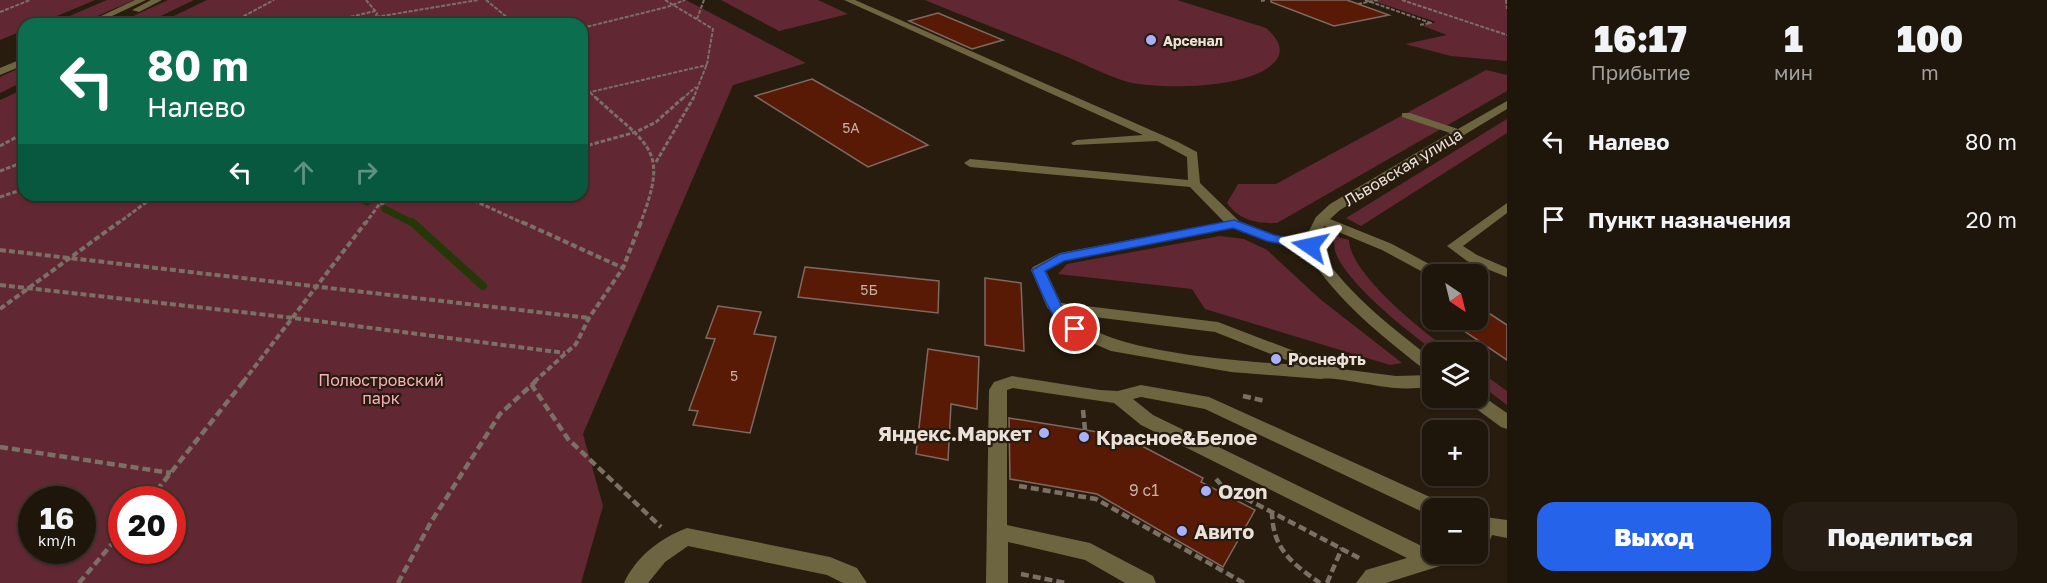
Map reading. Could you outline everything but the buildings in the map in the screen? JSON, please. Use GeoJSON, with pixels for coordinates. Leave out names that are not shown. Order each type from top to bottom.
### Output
{"type":"FeatureCollection","features":[{"type":"Feature","properties":{"kind":"street"},"geometry":{"type":"LineString","coordinates":[[102,18],[142,0]]}},
{"type":"Feature","properties":{"kind":"street"},"geometry":{"type":"LineString","coordinates":[[118,18],[158,0]]}},
{"type":"Feature","properties":{"kind":"street"},"geometry":{"type":"LineString","coordinates":[[848,0],[1161,137],[1193,155],[1194,184]]}},
{"type":"Feature","properties":{"kind":"street"},"geometry":{"type":"LineString","coordinates":[[0,63],[18,55]]}},
{"type":"Feature","properties":{"kind":"street"},"geometry":{"type":"LineString","coordinates":[[0,72],[18,64]]}},
{"type":"Feature","properties":{"kind":"street","name":"Львовская улица"},"geometry":{"type":"LineString","coordinates":[[1310,246],[1313,231],[1335,207],[1507,104]]}},
{"type":"Feature","properties":{"kind":"street"},"geometry":{"type":"LineString","coordinates":[[1406,115],[1460,133]]}},
{"type":"Feature","properties":{"kind":"street"},"geometry":{"type":"LineString","coordinates":[[1077,143],[1161,137]]}},
{"type":"Feature","properties":{"kind":"street"},"geometry":{"type":"LineString","coordinates":[[970,163],[1194,184],[1234,224],[1271,238],[1310,246],[1321,268],[1342,292],[1422,359]]}},
{"type":"Feature","properties":{"kind":"street"},"geometry":{"type":"LineString","coordinates":[[1507,207],[1454,246],[1472,258],[1507,273]]}},
{"type":"Feature","properties":{"kind":"street"},"geometry":{"type":"LineString","coordinates":[[1321,220],[1387,247],[1422,266]]}},
{"type":"Feature","properties":{"kind":"street"},"geometry":{"type":"LineString","coordinates":[[1234,224],[1060,257],[1038,270],[1054,307],[1075,329],[1117,346],[1231,366],[1396,382],[1422,381]]}},
{"type":"Feature","properties":{"kind":"street"},"geometry":{"type":"LineString","coordinates":[[1054,307],[1218,327],[1339,375]]}},
{"type":"Feature","properties":{"kind":"street"},"geometry":{"type":"LineString","coordinates":[[997,576],[998,390],[1005,383],[1019,382],[1118,397],[1141,391],[1209,403],[1422,502]]}},
{"type":"Feature","properties":{"kind":"street"},"geometry":{"type":"LineString","coordinates":[[1118,397],[1147,420],[1422,556]]}},
{"type":"Feature","properties":{"kind":"street"},"geometry":{"type":"LineString","coordinates":[[1487,408],[1507,422]]}},
{"type":"Feature","properties":{"kind":"street"},"geometry":{"type":"LineString","coordinates":[[1488,531],[1507,529]]}},
{"type":"Feature","properties":{"kind":"street"},"geometry":{"type":"LineString","coordinates":[[997,531],[1090,552],[1145,583]]}},
{"type":"Feature","properties":{"kind":"street"},"geometry":{"type":"LineString","coordinates":[[635,583],[659,553],[676,540],[687,537],[830,566],[849,575],[856,583]]}},
{"type":"Feature","properties":{"kind":"street"},"geometry":{"type":"LineString","coordinates":[[1367,583],[1374,577],[1422,563]]}},
{"type":"Feature","properties":{"kind":"path"},"geometry":{"type":"LineString","coordinates":[[0,12],[30,0]]}},
{"type":"Feature","properties":{"kind":"path"},"geometry":{"type":"LineString","coordinates":[[240,18],[274,0]]}},
{"type":"Feature","properties":{"kind":"path"},"geometry":{"type":"LineString","coordinates":[[366,0],[375,10],[376,17],[478,0]]}},
{"type":"Feature","properties":{"kind":"path"},"geometry":{"type":"LineString","coordinates":[[486,0],[508,18]]}},
{"type":"Feature","properties":{"kind":"path"},"geometry":{"type":"LineString","coordinates":[[655,162],[687,110],[708,65],[713,45],[713,29],[665,0]]}},
{"type":"Feature","properties":{"kind":"path"},"geometry":{"type":"LineString","coordinates":[[588,26],[685,0]]}},
{"type":"Feature","properties":{"kind":"path"},"geometry":{"type":"LineString","coordinates":[[698,19],[704,0]]}},
{"type":"Feature","properties":{"kind":"path"},"geometry":{"type":"LineString","coordinates":[[1261,1],[1266,0]]}},
{"type":"Feature","properties":{"kind":"path"},"geometry":{"type":"LineString","coordinates":[[1351,0],[1359,4],[1378,0]]}},
{"type":"Feature","properties":{"kind":"path"},"geometry":{"type":"LineString","coordinates":[[1365,0],[1431,23],[1419,25]]}},
{"type":"Feature","properties":{"kind":"path"},"geometry":{"type":"LineString","coordinates":[[1402,0],[1507,35]]}},
{"type":"Feature","properties":{"kind":"path"},"geometry":{"type":"LineString","coordinates":[[1506,0],[1507,9]]}},
{"type":"Feature","properties":{"kind":"path"},"geometry":{"type":"LineString","coordinates":[[345,18],[375,10]]}},
{"type":"Feature","properties":{"kind":"path"},"geometry":{"type":"LineString","coordinates":[[590,93],[708,65]]}},
{"type":"Feature","properties":{"kind":"path"},"geometry":{"type":"LineString","coordinates":[[588,145],[636,132],[656,122],[698,84]]}},
{"type":"Feature","properties":{"kind":"path"},"geometry":{"type":"LineString","coordinates":[[398,583],[431,522],[500,414],[576,344],[622,268],[648,202],[655,181],[655,162],[648,146],[636,132],[590,93]]}},
{"type":"Feature","properties":{"kind":"path"},"geometry":{"type":"LineString","coordinates":[[0,146],[18,136]]}},
{"type":"Feature","properties":{"kind":"path"},"geometry":{"type":"LineString","coordinates":[[0,171],[18,164]]}},
{"type":"Feature","properties":{"kind":"path"},"geometry":{"type":"LineString","coordinates":[[0,197],[18,191]]}},
{"type":"Feature","properties":{"kind":"path"},"geometry":{"type":"LineString","coordinates":[[0,309],[148,201]]}},
{"type":"Feature","properties":{"kind":"path"},"geometry":{"type":"LineString","coordinates":[[160,486],[294,318],[382,201]]}},
{"type":"Feature","properties":{"kind":"path"},"geometry":{"type":"LineString","coordinates":[[380,204],[389,201]]}},
{"type":"Feature","properties":{"kind":"path"},"geometry":{"type":"LineString","coordinates":[[475,201],[622,268]]}},
{"type":"Feature","properties":{"kind":"path"},"geometry":{"type":"LineString","coordinates":[[0,250],[590,318]]}},
{"type":"Feature","properties":{"kind":"path"},"geometry":{"type":"LineString","coordinates":[[0,285],[294,318],[565,353]]}},
{"type":"Feature","properties":{"kind":"path"},"geometry":{"type":"LineString","coordinates":[[531,384],[568,439],[676,540]]}},
{"type":"Feature","properties":{"kind":"path"},"geometry":{"type":"LineString","coordinates":[[0,447],[171,473]]}},
{"type":"Feature","properties":{"kind":"path"},"geometry":{"type":"LineString","coordinates":[[998,482],[1096,499],[1244,583]]}},
{"type":"Feature","properties":{"kind":"path"},"geometry":{"type":"LineString","coordinates":[[1222,486],[1389,573]]}},
{"type":"Feature","properties":{"kind":"path"},"geometry":{"type":"LineString","coordinates":[[1327,583],[1342,548]]}},
{"type":"Feature","properties":{"kind":"path"},"geometry":{"type":"LineString","coordinates":[[79,583],[108,549]]}},
{"type":"Feature","properties":{"kind":"path"},"geometry":{"type":"LineString","coordinates":[[997,576],[1065,583]]}},
{"type":"Feature","properties":{"kind":"green space"},"geometry":{"type":"Polygon","coordinates":[[[0,0],[95,0],[52,18],[18,18],[18,32],[0,40],[0,0]]]}},
{"type":"Feature","properties":{"kind":"green space"},"geometry":{"type":"Polygon","coordinates":[[[107,0],[134,0],[93,18],[65,18],[107,0]]]}},
{"type":"Feature","properties":{"kind":"green space"},"geometry":{"type":"Polygon","coordinates":[[[168,0],[194,0],[156,18],[129,18],[168,0]]]}},
{"type":"Feature","properties":{"kind":"green space","name":"Полюстровский парк"},"geometry":{"type":"Polygon","coordinates":[[[207,0],[686,0],[806,63],[733,85],[583,434],[603,506],[581,583],[0,583],[0,100],[18,92],[18,201],[588,201],[588,18],[170,18],[207,0]]]}},
{"type":"Feature","properties":{"kind":"green space"},"geometry":{"type":"Polygon","coordinates":[[[721,0],[818,0],[848,14],[779,31],[721,0]]]}},
{"type":"Feature","properties":{"kind":"green space","name":"Арсенал"},"geometry":{"type":"Polygon","coordinates":[[[925,0],[1177,0],[1266,28],[1278,42],[1280,50],[1277,59],[1266,69],[1230,82],[1184,86],[1143,85],[1112,77],[925,0]]]}},
{"type":"Feature","properties":{"kind":"green space"},"geometry":{"type":"Polygon","coordinates":[[[1371,0],[1507,0],[1507,61],[1451,56],[1405,44],[1447,35],[1423,26],[1436,22],[1371,0]]]}},
{"type":"Feature","properties":{"kind":"green space"},"geometry":{"type":"Polygon","coordinates":[[[18,69],[18,84],[0,93],[0,77],[18,69]]]}},
{"type":"Feature","properties":{"kind":"green space"},"geometry":{"type":"Polygon","coordinates":[[[1486,70],[1507,75],[1507,91],[1277,223],[1249,220],[1227,203],[1238,184],[1276,184],[1486,70]]]}},
{"type":"Feature","properties":{"kind":"green space"},"geometry":{"type":"Polygon","coordinates":[[[1507,119],[1507,133],[1361,226],[1346,218],[1507,119]]]}},
{"type":"Feature","properties":{"kind":"green space"},"geometry":{"type":"Polygon","coordinates":[[[1220,236],[1244,239],[1267,250],[1320,299],[1402,363],[1390,365],[1205,309],[1192,289],[1058,274],[1067,264],[1220,236]]]}},
{"type":"Feature","properties":{"kind":"green space"},"geometry":{"type":"Polygon","coordinates":[[[1334,236],[1349,240],[1353,254],[1375,285],[1390,302],[1439,342],[1423,342],[1368,296],[1345,270],[1335,250],[1334,236]]]}},
{"type":"Feature","properties":{"kind":"green space"},"geometry":{"type":"Polygon","coordinates":[[[1488,377],[1507,391],[1507,405],[1488,391],[1488,377]]]}},
{"type":"Feature","properties":{"kind":"waterway"},"geometry":{"type":"LineString","coordinates":[[385,209],[414,224]]}},
{"type":"Feature","properties":{"kind":"waterway"},"geometry":{"type":"LineString","coordinates":[[412,222],[483,286]]}},
{"type":"Feature","properties":{"kind":"place","name":"Арсенал"},"geometry":{"type":"Point","coordinates":[1151,40]}},
{"type":"Feature","properties":{"kind":"place","name":"Роснефть"},"geometry":{"type":"Point","coordinates":[1276,359]}},
{"type":"Feature","properties":{"kind":"place","name":"Яндекс.Маркет"},"geometry":{"type":"Point","coordinates":[1044,433]}},
{"type":"Feature","properties":{"kind":"place","name":"Красное&Белое"},"geometry":{"type":"Point","coordinates":[1084,437]}},
{"type":"Feature","properties":{"kind":"place","name":"Ozon"},"geometry":{"type":"Point","coordinates":[1206,491]}},
{"type":"Feature","properties":{"kind":"place","name":"Авито"},"geometry":{"type":"Point","coordinates":[1182,531]}},
{"type":"Feature","properties":{"kind":"route"},"geometry":{"type":"LineString","coordinates":[[1075,329],[1054,307],[1038,270],[1060,257],[1234,224],[1271,238],[1310,246]]}}]}
